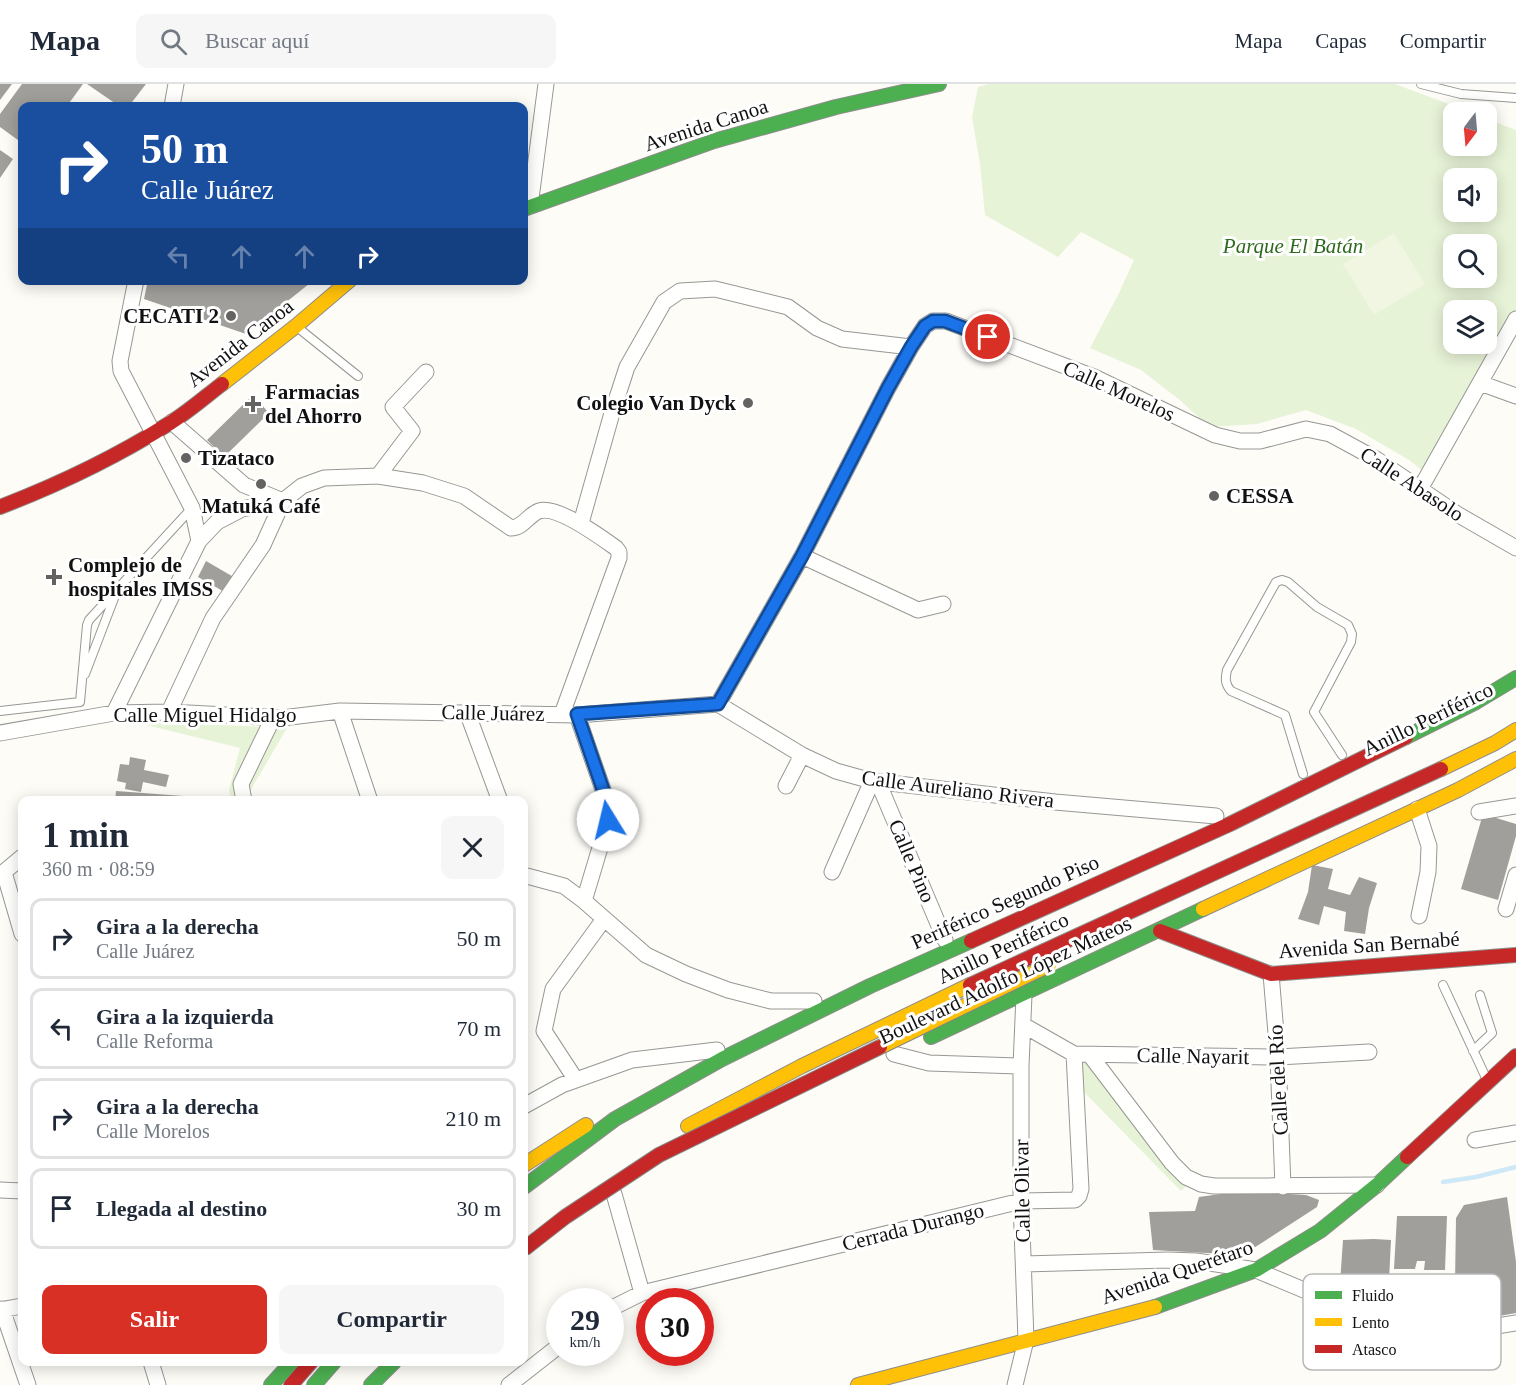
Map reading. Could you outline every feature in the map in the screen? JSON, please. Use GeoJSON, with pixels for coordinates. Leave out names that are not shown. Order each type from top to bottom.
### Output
{"type":"FeatureCollection","features":[{"type":"Feature","properties":{"kind":"main road","name":"Avenida Canoa"},"geometry":{"type":"LineString","coordinates":[[528,207],[714,141],[836,108],[939,84]]}},
{"type":"Feature","properties":{"kind":"main road","name":"Avenida Canoa"},"geometry":{"type":"LineString","coordinates":[[0,507],[100,464],[172,422],[296,327],[344,285]]}},
{"type":"Feature","properties":{"kind":"main road"},"geometry":{"type":"LineString","coordinates":[[1189,827],[1443,707],[1516,668]]}},
{"type":"Feature","properties":{"kind":"main road","name":"Periférico Segundo Piso"},"geometry":{"type":"LineString","coordinates":[[528,1183],[615,1119],[722,1059],[870,986],[1230,824],[1476,702],[1516,678]]}},
{"type":"Feature","properties":{"kind":"main road","name":"Anillo Periférico"},"geometry":{"type":"LineString","coordinates":[[528,1231],[639,1153],[802,1066],[977,982],[1346,814],[1488,747],[1516,730]]}},
{"type":"Feature","properties":{"kind":"main road"},"geometry":{"type":"LineString","coordinates":[[1146,920],[1374,817],[1516,745]]}},
{"type":"Feature","properties":{"kind":"main road","name":"Boulevard Adolfo López Mateos"},"geometry":{"type":"LineString","coordinates":[[528,1258],[614,1194],[733,1129],[1160,931],[1458,790],[1516,759]]}},
{"type":"Feature","properties":{"kind":"main road","name":"Anillo Periférico"},"geometry":{"type":"LineString","coordinates":[[677,1100],[737,1066],[875,999],[1332,789]]}},
{"type":"Feature","properties":{"kind":"main road"},"geometry":{"type":"LineString","coordinates":[[528,1162],[635,1095],[717,1050],[814,1001],[1173,835]]}},
{"type":"Feature","properties":{"kind":"main road","name":"Avenida San Bernabé"},"geometry":{"type":"LineString","coordinates":[[1160,931],[1271,974],[1516,955]]}},
{"type":"Feature","properties":{"kind":"main road"},"geometry":{"type":"LineString","coordinates":[[528,1246],[565,1217],[659,1155],[1060,960]]}},
{"type":"Feature","properties":{"kind":"main road"},"geometry":{"type":"LineString","coordinates":[[945,1031],[977,982]]}},
{"type":"Feature","properties":{"kind":"main road","name":"Avenida Querétaro"},"geometry":{"type":"LineString","coordinates":[[858,1385],[1160,1305],[1256,1270],[1320,1231],[1377,1185],[1488,1082],[1515,1062]]}},
{"type":"Feature","properties":{"kind":"main road"},"geometry":{"type":"LineString","coordinates":[[528,1194],[617,1134]]}},
{"type":"Feature","properties":{"kind":"main road"},"geometry":{"type":"LineString","coordinates":[[271,1385],[285,1366]]}},
{"type":"Feature","properties":{"kind":"main road"},"geometry":{"type":"LineString","coordinates":[[291,1385],[308,1366]]}},
{"type":"Feature","properties":{"kind":"main road"},"geometry":{"type":"LineString","coordinates":[[307,1385],[324,1366]]}},
{"type":"Feature","properties":{"kind":"main road"},"geometry":{"type":"LineString","coordinates":[[314,1385],[331,1366]]}},
{"type":"Feature","properties":{"kind":"main road"},"geometry":{"type":"LineString","coordinates":[[371,1385],[390,1366]]}},
{"type":"Feature","properties":{"kind":"main road"},"geometry":{"type":"LineString","coordinates":[[384,1385],[403,1366]]}},
{"type":"Feature","properties":{"kind":"street"},"geometry":{"type":"LineString","coordinates":[[172,102],[176,84]]}},
{"type":"Feature","properties":{"kind":"street"},"geometry":{"type":"LineString","coordinates":[[528,201],[546,84]]}},
{"type":"Feature","properties":{"kind":"street"},"geometry":{"type":"LineString","coordinates":[[135,285],[120,361],[121,371],[192,508],[199,541]]}},
{"type":"Feature","properties":{"kind":"street"},"geometry":{"type":"LineString","coordinates":[[581,524],[612,412],[627,368],[664,302],[680,291],[715,289],[777,304],[788,307],[831,335],[842,339],[911,347],[802,556],[718,704]]}},
{"type":"Feature","properties":{"kind":"street"},"geometry":{"type":"LineString","coordinates":[[1420,489],[1516,319]]}},
{"type":"Feature","properties":{"kind":"street","name":"Calle Morelos"},"geometry":{"type":"LineString","coordinates":[[911,347],[925,326],[933,321],[945,321],[1094,377],[1215,435],[1240,441],[1260,441],[1306,429]]}},
{"type":"Feature","properties":{"kind":"street"},"geometry":{"type":"LineString","coordinates":[[378,476],[412,431],[393,406],[426,372]]}},
{"type":"Feature","properties":{"kind":"street"},"geometry":{"type":"LineString","coordinates":[[1480,383],[1516,396]]}},
{"type":"Feature","properties":{"kind":"street"},"geometry":{"type":"LineString","coordinates":[[172,422],[244,485],[283,501]]}},
{"type":"Feature","properties":{"kind":"street","name":"Calle Abasolo"},"geometry":{"type":"LineString","coordinates":[[1306,429],[1330,434],[1376,459],[1457,514],[1516,548]]}},
{"type":"Feature","properties":{"kind":"street"},"geometry":{"type":"LineString","coordinates":[[114,713],[199,541],[217,522],[242,509],[283,501],[302,486],[324,478],[378,476],[423,483],[464,496],[511,528],[518,527],[537,512],[546,510],[581,524],[619,552],[570,714],[609,807],[608,820],[584,901]]}},
{"type":"Feature","properties":{"kind":"street"},"geometry":{"type":"LineString","coordinates":[[169,712],[213,618],[263,545],[283,501]]}},
{"type":"Feature","properties":{"kind":"street"},"geometry":{"type":"LineString","coordinates":[[802,556],[918,610],[943,604]]}},
{"type":"Feature","properties":{"kind":"street","name":"Calle Juárez"},"geometry":{"type":"LineString","coordinates":[[340,711],[570,714],[718,704]]}},
{"type":"Feature","properties":{"kind":"street","name":"Calle Aureliano Rivera"},"geometry":{"type":"LineString","coordinates":[[718,704],[802,754],[836,771],[875,782],[1055,802],[1216,816]]}},
{"type":"Feature","properties":{"kind":"street"},"geometry":{"type":"LineString","coordinates":[[340,711],[368,796]]}},
{"type":"Feature","properties":{"kind":"street","name":"Calle Miguel Hidalgo"},"geometry":{"type":"LineString","coordinates":[[0,733],[114,713],[169,712],[273,718],[340,711]]}},
{"type":"Feature","properties":{"kind":"street"},"geometry":{"type":"LineString","coordinates":[[467,712],[498,796]]}},
{"type":"Feature","properties":{"kind":"street"},"geometry":{"type":"LineString","coordinates":[[243,796],[241,784],[273,718]]}},
{"type":"Feature","properties":{"kind":"street"},"geometry":{"type":"LineString","coordinates":[[786,786],[802,754]]}},
{"type":"Feature","properties":{"kind":"street"},"geometry":{"type":"LineString","coordinates":[[832,872],[875,782]]}},
{"type":"Feature","properties":{"kind":"street","name":"Calle Pino"},"geometry":{"type":"LineString","coordinates":[[875,782],[945,940]]}},
{"type":"Feature","properties":{"kind":"street"},"geometry":{"type":"LineString","coordinates":[[1479,812],[1516,806]]}},
{"type":"Feature","properties":{"kind":"street"},"geometry":{"type":"LineString","coordinates":[[1417,809],[1429,846],[1428,872],[1419,916]]}},
{"type":"Feature","properties":{"kind":"street"},"geometry":{"type":"LineString","coordinates":[[18,860],[2,873],[18,922]]}},
{"type":"Feature","properties":{"kind":"street"},"geometry":{"type":"LineString","coordinates":[[528,874],[564,886],[646,955],[686,974],[728,990],[771,1001],[814,1001]]}},
{"type":"Feature","properties":{"kind":"street"},"geometry":{"type":"LineString","coordinates":[[1506,909],[1516,875]]}},
{"type":"Feature","properties":{"kind":"street"},"geometry":{"type":"LineString","coordinates":[[576,1080],[544,1030],[553,989],[604,920]]}},
{"type":"Feature","properties":{"kind":"street","name":"Calle del Río"},"geometry":{"type":"LineString","coordinates":[[1271,974],[1278,1057],[1283,1186]]}},
{"type":"Feature","properties":{"kind":"street","name":"Calle Olivar"},"geometry":{"type":"LineString","coordinates":[[1015,1385],[1026,1340],[1021,1201],[1021,1066],[1024,995]]}},
{"type":"Feature","properties":{"kind":"street","name":"Calle Nayarit"},"geometry":{"type":"LineString","coordinates":[[1023,1025],[1074,1053],[1090,1055],[1278,1057],[1369,1052]]}},
{"type":"Feature","properties":{"kind":"street"},"geometry":{"type":"LineString","coordinates":[[528,1104],[562,1085],[632,1060],[717,1050]]}},
{"type":"Feature","properties":{"kind":"street","name":"Cerrada Durango"},"geometry":{"type":"LineString","coordinates":[[663,1288],[1021,1201],[1075,1200],[1081,1189],[1074,1053]]}},
{"type":"Feature","properties":{"kind":"street"},"geometry":{"type":"LineString","coordinates":[[894,1054],[929,1064],[1021,1066]]}},
{"type":"Feature","properties":{"kind":"street"},"geometry":{"type":"LineString","coordinates":[[1090,1055],[1172,1163],[1186,1177],[1201,1184],[1214,1186],[1377,1185]]}},
{"type":"Feature","properties":{"kind":"street"},"geometry":{"type":"LineString","coordinates":[[1475,1140],[1516,1133]]}},
{"type":"Feature","properties":{"kind":"street"},"geometry":{"type":"LineString","coordinates":[[0,1190],[18,1191]]}},
{"type":"Feature","properties":{"kind":"street"},"geometry":{"type":"LineString","coordinates":[[614,1194],[641,1288]]}},
{"type":"Feature","properties":{"kind":"street"},"geometry":{"type":"LineString","coordinates":[[1024,1264],[1196,1261],[1256,1270],[1303,1290]]}},
{"type":"Feature","properties":{"kind":"street"},"geometry":{"type":"LineString","coordinates":[[18,1307],[1,1309],[18,1357]]}},
{"type":"Feature","properties":{"kind":"street"},"geometry":{"type":"LineString","coordinates":[[1501,1325],[1516,1323]]}},
{"type":"Feature","properties":{"kind":"street"},"geometry":{"type":"LineString","coordinates":[[509,1385],[546,1356]]}},
{"type":"Feature","properties":{"kind":"street"},"geometry":{"type":"LineString","coordinates":[[21,1366],[28,1385]]}},
{"type":"Feature","properties":{"kind":"street"},"geometry":{"type":"LineString","coordinates":[[152,1366],[158,1385]]}},
{"type":"Feature","properties":{"kind":"lane"},"geometry":{"type":"LineString","coordinates":[[1421,84],[1461,94],[1516,98]]}},
{"type":"Feature","properties":{"kind":"lane"},"geometry":{"type":"LineString","coordinates":[[296,327],[358,376]]}},
{"type":"Feature","properties":{"kind":"lane"},"geometry":{"type":"LineString","coordinates":[[0,711],[80,702],[87,625],[192,508]]}},
{"type":"Feature","properties":{"kind":"lane"},"geometry":{"type":"LineString","coordinates":[[1303,774],[1285,715],[1232,691],[1226,686],[1225,679],[1227,670],[1276,582],[1282,579],[1317,607],[1348,625],[1353,634],[1314,712],[1342,756]]}},
{"type":"Feature","properties":{"kind":"lane"},"geometry":{"type":"LineString","coordinates":[[81,684],[118,588]]}},
{"type":"Feature","properties":{"kind":"lane"},"geometry":{"type":"LineString","coordinates":[[1443,985],[1488,1082]]}},
{"type":"Feature","properties":{"kind":"lane"},"geometry":{"type":"LineString","coordinates":[[1473,1051],[1492,1034],[1480,995]]}},
{"type":"Feature","properties":{"kind":"green space","name":"Parque El Batán"},"geometry":{"type":"Polygon","coordinates":[[[989,84],[1395,84],[1443,102],[1443,156],[1497,156],[1497,123],[1516,130],[1516,309],[1497,345],[1497,300],[1443,300],[1443,354],[1492,354],[1433,479],[1409,460],[1356,429],[1306,410],[1257,424],[1209,427],[1181,401],[1141,370],[1090,348],[1134,260],[1081,232],[1058,257],[985,215],[972,117],[978,87],[989,84]]]}},
{"type":"Feature","properties":{"kind":"green space"},"geometry":{"type":"Polygon","coordinates":[[[1394,233],[1425,284],[1374,315],[1343,264],[1394,233]]]}},
{"type":"Feature","properties":{"kind":"green space"},"geometry":{"type":"Polygon","coordinates":[[[130,721],[287,728],[250,791],[252,796],[230,796],[229,790],[240,748],[130,721]]]}},
{"type":"Feature","properties":{"kind":"green space"},"geometry":{"type":"Polygon","coordinates":[[[1081,1045],[1097,1054],[1182,1164],[1197,1176],[1181,1191],[1080,1088],[1081,1045]]]}},
{"type":"Feature","properties":{"kind":"building"},"geometry":{"type":"Polygon","coordinates":[[[0,84],[12,84],[0,100],[0,84]]]}},
{"type":"Feature","properties":{"kind":"building"},"geometry":{"type":"Polygon","coordinates":[[[22,84],[83,84],[70,102],[18,102],[18,140],[0,127],[0,114],[22,84]]]}},
{"type":"Feature","properties":{"kind":"building"},"geometry":{"type":"Polygon","coordinates":[[[87,84],[146,84],[132,102],[113,102],[87,84]]]}},
{"type":"Feature","properties":{"kind":"building"},"geometry":{"type":"Polygon","coordinates":[[[0,150],[13,159],[0,178],[0,150]]]}},
{"type":"Feature","properties":{"kind":"building","name":"CECATI 2"},"geometry":{"type":"Polygon","coordinates":[[[147,285],[308,285],[246,334],[144,299],[147,285]]]}},
{"type":"Feature","properties":{"kind":"building"},"geometry":{"type":"Polygon","coordinates":[[[253,395],[269,413],[224,457],[207,440],[253,395]]]}},
{"type":"Feature","properties":{"kind":"building"},"geometry":{"type":"Polygon","coordinates":[[[206,561],[237,579],[228,594],[198,577],[206,561]]]}},
{"type":"Feature","properties":{"kind":"building"},"geometry":{"type":"Polygon","coordinates":[[[130,757],[146,760],[144,770],[169,775],[166,787],[143,782],[141,792],[125,789],[126,783],[117,781],[120,764],[129,765],[130,757]]]}},
{"type":"Feature","properties":{"kind":"building"},"geometry":{"type":"Polygon","coordinates":[[[116,791],[184,796],[116,796],[116,791]]]}},
{"type":"Feature","properties":{"kind":"building"},"geometry":{"type":"Polygon","coordinates":[[[1483,814],[1516,824],[1516,836],[1498,900],[1461,889],[1483,814]]]}},
{"type":"Feature","properties":{"kind":"building"},"geometry":{"type":"Polygon","coordinates":[[[1312,865],[1333,869],[1328,889],[1350,895],[1359,877],[1377,883],[1369,908],[1365,934],[1344,931],[1346,912],[1324,906],[1319,925],[1298,919],[1308,892],[1312,865]]]}},
{"type":"Feature","properties":{"kind":"building"},"geometry":{"type":"Polygon","coordinates":[[[1242,1191],[1306,1195],[1319,1200],[1317,1207],[1243,1255],[1153,1250],[1149,1212],[1195,1211],[1199,1197],[1242,1191]]]}},
{"type":"Feature","properties":{"kind":"building"},"geometry":{"type":"Polygon","coordinates":[[[1507,1197],[1516,1262],[1516,1313],[1501,1316],[1501,1274],[1455,1274],[1456,1218],[1464,1205],[1507,1197]]]}},
{"type":"Feature","properties":{"kind":"building"},"geometry":{"type":"Polygon","coordinates":[[[1397,1216],[1447,1216],[1445,1270],[1424,1270],[1425,1261],[1417,1261],[1415,1269],[1394,1269],[1397,1216]]]}},
{"type":"Feature","properties":{"kind":"building"},"geometry":{"type":"Polygon","coordinates":[[[1343,1240],[1391,1240],[1389,1274],[1341,1274],[1343,1240]]]}},
{"type":"Feature","properties":{"kind":"waterway"},"geometry":{"type":"LineString","coordinates":[[1443,1182],[1516,1167]]}},
{"type":"Feature","properties":{"kind":"traffic: fast"},"geometry":{"type":"LineString","coordinates":[[528,208],[714,141],[836,107],[939,84]]}},
{"type":"Feature","properties":{"kind":"traffic: fast"},"geometry":{"type":"LineString","coordinates":[[1406,737],[1476,702],[1516,678]]}},
{"type":"Feature","properties":{"kind":"traffic: fast"},"geometry":{"type":"LineString","coordinates":[[931,1037],[1203,909]]}},
{"type":"Feature","properties":{"kind":"traffic: fast"},"geometry":{"type":"LineString","coordinates":[[528,1184],[615,1119],[722,1059],[870,986],[971,941]]}},
{"type":"Feature","properties":{"kind":"traffic: fast"},"geometry":{"type":"LineString","coordinates":[[1155,1307],[1256,1270],[1320,1231],[1377,1185],[1407,1157]]}},
{"type":"Feature","properties":{"kind":"traffic: fast"},"geometry":{"type":"LineString","coordinates":[[271,1385],[288,1366]]}},
{"type":"Feature","properties":{"kind":"traffic: fast"},"geometry":{"type":"LineString","coordinates":[[314,1385],[331,1366]]}},
{"type":"Feature","properties":{"kind":"traffic: fast"},"geometry":{"type":"LineString","coordinates":[[371,1385],[390,1366]]}},
{"type":"Feature","properties":{"kind":"traffic: slow"},"geometry":{"type":"LineString","coordinates":[[222,384],[344,285]]}},
{"type":"Feature","properties":{"kind":"traffic: slow"},"geometry":{"type":"LineString","coordinates":[[1441,769],[1495,743],[1516,730]]}},
{"type":"Feature","properties":{"kind":"traffic: slow"},"geometry":{"type":"LineString","coordinates":[[1203,909],[1458,790],[1516,759]]}},
{"type":"Feature","properties":{"kind":"traffic: slow"},"geometry":{"type":"LineString","coordinates":[[880,1047],[1049,965]]}},
{"type":"Feature","properties":{"kind":"traffic: slow"},"geometry":{"type":"LineString","coordinates":[[688,1126],[802,1066],[970,985]]}},
{"type":"Feature","properties":{"kind":"traffic: slow"},"geometry":{"type":"LineString","coordinates":[[528,1162],[586,1125]]}},
{"type":"Feature","properties":{"kind":"traffic: slow"},"geometry":{"type":"LineString","coordinates":[[858,1385],[1155,1307]]}},
{"type":"Feature","properties":{"kind":"traffic: jam"},"geometry":{"type":"LineString","coordinates":[[0,507],[66,479],[129,447],[177,419],[222,384]]}},
{"type":"Feature","properties":{"kind":"traffic: jam"},"geometry":{"type":"LineString","coordinates":[[971,941],[1230,824],[1406,737]]}},
{"type":"Feature","properties":{"kind":"traffic: jam"},"geometry":{"type":"LineString","coordinates":[[970,985],[1441,769]]}},
{"type":"Feature","properties":{"kind":"traffic: jam"},"geometry":{"type":"LineString","coordinates":[[1160,931],[1271,974],[1516,955]]}},
{"type":"Feature","properties":{"kind":"traffic: jam"},"geometry":{"type":"LineString","coordinates":[[528,1246],[565,1217],[659,1155],[880,1047]]}},
{"type":"Feature","properties":{"kind":"traffic: jam"},"geometry":{"type":"LineString","coordinates":[[1407,1157],[1516,1056]]}},
{"type":"Feature","properties":{"kind":"traffic: jam"},"geometry":{"type":"LineString","coordinates":[[291,1385],[308,1366]]}},
{"type":"Feature","properties":{"kind":"place","name":"CECATI 2"},"geometry":{"type":"Point","coordinates":[231,316]}},
{"type":"Feature","properties":{"kind":"place","name":"Colegio Van Dyck"},"geometry":{"type":"Point","coordinates":[748,403]}},
{"type":"Feature","properties":{"kind":"place","name":"Farmacias del Ahorro"},"geometry":{"type":"Point","coordinates":[253,404]}},
{"type":"Feature","properties":{"kind":"place","name":"Tizataco"},"geometry":{"type":"Point","coordinates":[186,458]}},
{"type":"Feature","properties":{"kind":"place","name":"Matuká Café"},"geometry":{"type":"Point","coordinates":[261,484]}},
{"type":"Feature","properties":{"kind":"place","name":"CESSA"},"geometry":{"type":"Point","coordinates":[1214,496]}},
{"type":"Feature","properties":{"kind":"place","name":"Complejo de hospitales IMSS"},"geometry":{"type":"Point","coordinates":[54,577]}},
{"type":"Feature","properties":{"kind":"route"},"geometry":{"type":"LineString","coordinates":[[608,820],[609,807],[577,714],[718,704],[802,556],[888,388],[925,326],[933,321],[945,321],[988,337]]}}]}
